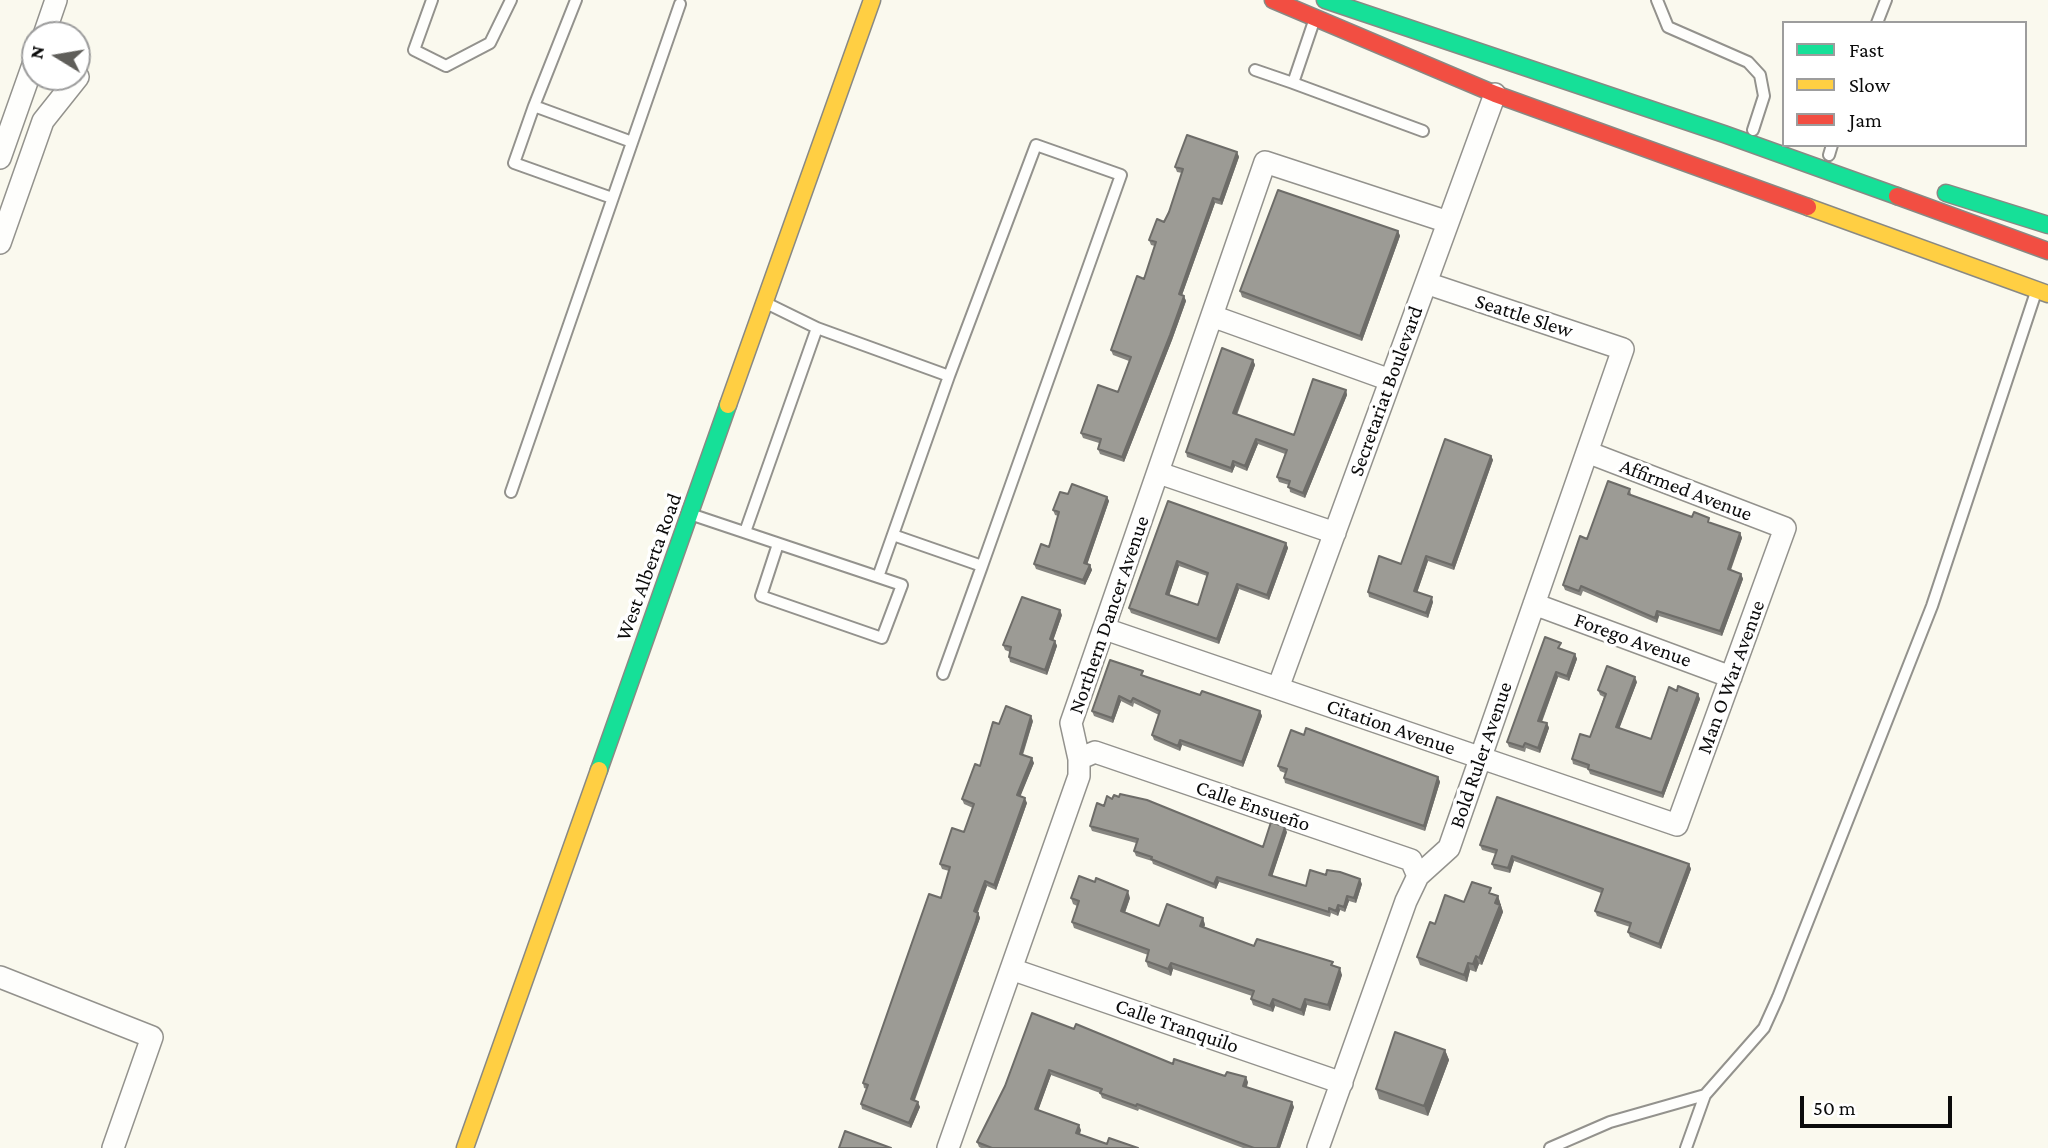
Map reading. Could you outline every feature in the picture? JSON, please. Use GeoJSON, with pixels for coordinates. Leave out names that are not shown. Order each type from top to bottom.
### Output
{"type":"FeatureCollection","features":[{"type":"Feature","properties":{"kind":"main road","name":"West Alberta Road"},"geometry":{"type":"LineString","coordinates":[[465,1148],[872,0]]}},
{"type":"Feature","properties":{"kind":"main road"},"geometry":{"type":"LineString","coordinates":[[1273,0],[1494,94],[2043,292],[2048,263]]}},
{"type":"Feature","properties":{"kind":"main road"},"geometry":{"type":"LineString","coordinates":[[1325,0],[1724,134],[2048,251]]}},
{"type":"Feature","properties":{"kind":"main road"},"geometry":{"type":"LineString","coordinates":[[1365,0],[1526,51],[1782,139]]}},
{"type":"Feature","properties":{"kind":"main road"},"geometry":{"type":"LineString","coordinates":[[1811,147],[1830,150],[1866,167]]}},
{"type":"Feature","properties":{"kind":"main road"},"geometry":{"type":"LineString","coordinates":[[1930,188],[2048,225]]}},
{"type":"Feature","properties":{"kind":"street"},"geometry":{"type":"LineString","coordinates":[[47,21],[52,1]]}},
{"type":"Feature","properties":{"kind":"street"},"geometry":{"type":"LineString","coordinates":[[0,158],[24,91]]}},
{"type":"Feature","properties":{"kind":"street"},"geometry":{"type":"LineString","coordinates":[[0,243],[43,121],[67,91]]}},
{"type":"Feature","properties":{"kind":"street","name":"Secretariat Boulevard"},"geometry":{"type":"LineString","coordinates":[[1278,688],[1494,94]]}},
{"type":"Feature","properties":{"kind":"street","name":"Northern Dancer Avenue"},"geometry":{"type":"LineString","coordinates":[[948,1148],[1079,776],[1079,759],[1071,723],[1265,162],[1448,222]]}},
{"type":"Feature","properties":{"kind":"street","name":"Seattle Slew"},"geometry":{"type":"LineString","coordinates":[[1426,283],[1623,349]]}},
{"type":"Feature","properties":{"kind":"street"},"geometry":{"type":"LineString","coordinates":[[1212,316],[1391,380]]}},
{"type":"Feature","properties":{"kind":"street","name":"Bold Ruler Avenue"},"geometry":{"type":"LineString","coordinates":[[1318,1148],[1406,901],[1418,876],[1449,848],[1623,349]]}},
{"type":"Feature","properties":{"kind":"street","name":"Affirmed Avenue"},"geometry":{"type":"LineString","coordinates":[[1587,452],[1785,528]]}},
{"type":"Feature","properties":{"kind":"street"},"geometry":{"type":"LineString","coordinates":[[1159,473],[1335,533]]}},
{"type":"Feature","properties":{"kind":"street","name":"Man O War Avenue"},"geometry":{"type":"LineString","coordinates":[[1677,825],[1785,528]]}},
{"type":"Feature","properties":{"kind":"street","name":"Forego Avenue"},"geometry":{"type":"LineString","coordinates":[[1534,604],[1731,677]]}},
{"type":"Feature","properties":{"kind":"street","name":"Citation Avenue"},"geometry":{"type":"LineString","coordinates":[[1105,629],[1677,825]]}},
{"type":"Feature","properties":{"kind":"street","name":"Calle Ensueño"},"geometry":{"type":"LineString","coordinates":[[1079,759],[1095,752],[1411,860],[1418,876]]}},
{"type":"Feature","properties":{"kind":"street","name":"Calle Tranquilo"},"geometry":{"type":"LineString","coordinates":[[1011,969],[1342,1083]]}},
{"type":"Feature","properties":{"kind":"street"},"geometry":{"type":"LineString","coordinates":[[0,977],[152,1037],[113,1148]]}},
{"type":"Feature","properties":{"kind":"lane"},"geometry":{"type":"LineString","coordinates":[[432,0],[414,50],[446,66],[490,43],[511,0]]}},
{"type":"Feature","properties":{"kind":"lane"},"geometry":{"type":"LineString","coordinates":[[576,0],[514,163],[612,198]]}},
{"type":"Feature","properties":{"kind":"lane"},"geometry":{"type":"LineString","coordinates":[[1657,0],[1668,27],[1748,62],[1760,75],[1764,96],[1753,130]]}},
{"type":"Feature","properties":{"kind":"lane"},"geometry":{"type":"LineString","coordinates":[[1878,21],[1886,0]]}},
{"type":"Feature","properties":{"kind":"lane"},"geometry":{"type":"LineString","coordinates":[[511,492],[632,142],[677,1]]}},
{"type":"Feature","properties":{"kind":"lane"},"geometry":{"type":"LineString","coordinates":[[1293,83],[1315,18]]}},
{"type":"Feature","properties":{"kind":"lane"},"geometry":{"type":"LineString","coordinates":[[1255,70],[1423,131]]}},
{"type":"Feature","properties":{"kind":"lane"},"geometry":{"type":"LineString","coordinates":[[534,106],[632,142]]}},
{"type":"Feature","properties":{"kind":"lane"},"geometry":{"type":"LineString","coordinates":[[878,577],[1036,145],[1121,175],[943,674]]}},
{"type":"Feature","properties":{"kind":"lane"},"geometry":{"type":"LineString","coordinates":[[1686,1148],[1705,1095],[1764,1028],[1778,997],[1932,606],[2043,292]]}},
{"type":"Feature","properties":{"kind":"lane"},"geometry":{"type":"LineString","coordinates":[[764,303],[817,328],[950,376]]}},
{"type":"Feature","properties":{"kind":"lane"},"geometry":{"type":"LineString","coordinates":[[745,532],[817,328]]}},
{"type":"Feature","properties":{"kind":"lane"},"geometry":{"type":"LineString","coordinates":[[690,514],[902,585],[882,638],[761,596],[778,544]]}},
{"type":"Feature","properties":{"kind":"lane"},"geometry":{"type":"LineString","coordinates":[[893,535],[982,566]]}},
{"type":"Feature","properties":{"kind":"lane"},"geometry":{"type":"LineString","coordinates":[[1550,1148],[1610,1122],[1705,1095]]}},
{"type":"Feature","properties":{"kind":"building"},"geometry":{"type":"Polygon","coordinates":[[[1187,135],[1237,152],[1220,200],[1213,198],[1179,294],[1184,296],[1122,457],[1098,449],[1101,439],[1081,433],[1098,385],[1118,392],[1131,357],[1111,350],[1137,276],[1144,279],[1156,242],[1149,240],[1157,219],[1164,222],[1169,212],[1183,169],[1175,167],[1187,135]]]}},
{"type":"Feature","properties":{"kind":"building"},"geometry":{"type":"Polygon","coordinates":[[[1278,190],[1398,231],[1360,336],[1240,291],[1278,190]]]}},
{"type":"Feature","properties":{"kind":"building"},"geometry":{"type":"Polygon","coordinates":[[[1222,348],[1253,360],[1233,413],[1294,435],[1313,379],[1346,390],[1303,493],[1288,487],[1290,481],[1277,477],[1287,450],[1256,439],[1245,466],[1233,461],[1231,468],[1186,452],[1222,348]]]}},
{"type":"Feature","properties":{"kind":"building"},"geometry":{"type":"Polygon","coordinates":[[[1445,439],[1491,456],[1452,565],[1426,556],[1414,591],[1432,597],[1426,613],[1368,592],[1379,556],[1401,564],[1445,439]]]}},
{"type":"Feature","properties":{"kind":"building"},"geometry":{"type":"Polygon","coordinates":[[[1608,481],[1630,489],[1628,494],[1692,517],[1694,512],[1709,518],[1708,522],[1740,533],[1728,569],[1741,574],[1720,631],[1657,611],[1655,618],[1581,586],[1579,591],[1563,585],[1580,536],[1587,539],[1608,481]]]}},
{"type":"Feature","properties":{"kind":"building"},"geometry":{"type":"Polygon","coordinates":[[[1072,484],[1107,497],[1084,563],[1090,565],[1083,580],[1034,564],[1041,544],[1049,547],[1059,512],[1053,510],[1060,492],[1068,494],[1072,484]]]}},
{"type":"Feature","properties":{"kind":"building"},"geometry":{"type":"Polygon","coordinates":[[[1168,501],[1286,543],[1267,595],[1237,584],[1217,639],[1129,608],[1168,501]],[[1177,561],[1166,594],[1198,605],[1208,573],[1177,561]]]}},
{"type":"Feature","properties":{"kind":"building"},"geometry":{"type":"Polygon","coordinates":[[[1022,597],[1060,610],[1050,639],[1055,641],[1045,670],[1009,657],[1011,647],[1003,645],[1022,597]]]}},
{"type":"Feature","properties":{"kind":"building"},"geometry":{"type":"Polygon","coordinates":[[[1545,637],[1561,643],[1558,648],[1575,654],[1567,676],[1556,672],[1538,721],[1547,723],[1538,748],[1525,743],[1523,747],[1507,742],[1545,637]]]}},
{"type":"Feature","properties":{"kind":"building"},"geometry":{"type":"Polygon","coordinates":[[[1110,660],[1143,671],[1141,675],[1200,695],[1202,691],[1260,711],[1242,762],[1180,740],[1178,746],[1152,735],[1160,711],[1133,698],[1131,702],[1119,696],[1112,718],[1092,711],[1110,660]]]}},
{"type":"Feature","properties":{"kind":"building"},"geometry":{"type":"Polygon","coordinates":[[[1607,666],[1635,677],[1616,727],[1651,739],[1669,687],[1677,691],[1678,686],[1698,694],[1662,793],[1588,769],[1589,765],[1572,759],[1580,734],[1590,737],[1606,694],[1598,690],[1607,666]]]}},
{"type":"Feature","properties":{"kind":"building"},"geometry":{"type":"Polygon","coordinates":[[[1006,706],[1031,716],[1020,754],[1032,758],[1017,795],[1025,798],[994,885],[985,881],[974,911],[978,913],[976,921],[911,1099],[918,1102],[909,1123],[861,1104],[868,1085],[863,1083],[929,894],[941,898],[950,867],[940,864],[952,828],[964,832],[974,804],[962,799],[975,764],[980,766],[993,722],[999,724],[1006,706]]]}},
{"type":"Feature","properties":{"kind":"building"},"geometry":{"type":"Polygon","coordinates":[[[1306,728],[1438,777],[1424,826],[1284,778],[1287,769],[1278,766],[1291,730],[1304,735],[1306,728]]]}},
{"type":"Feature","properties":{"kind":"building"},"geometry":{"type":"Polygon","coordinates":[[[1120,794],[1147,800],[1263,847],[1271,822],[1285,827],[1269,875],[1306,886],[1310,870],[1326,875],[1327,870],[1340,872],[1360,879],[1354,898],[1347,896],[1344,907],[1338,905],[1336,911],[1329,908],[1329,912],[1217,877],[1214,884],[1151,859],[1152,857],[1134,851],[1138,839],[1090,826],[1097,803],[1104,806],[1107,796],[1112,799],[1114,795],[1119,797],[1120,794]]]}},
{"type":"Feature","properties":{"kind":"building"},"geometry":{"type":"Polygon","coordinates":[[[1497,797],[1689,864],[1659,944],[1628,932],[1631,923],[1595,911],[1603,889],[1512,856],[1508,868],[1492,864],[1497,850],[1480,845],[1497,797]]]}},
{"type":"Feature","properties":{"kind":"building"},"geometry":{"type":"Polygon","coordinates":[[[1079,876],[1095,882],[1096,878],[1128,891],[1121,911],[1159,926],[1167,904],[1203,918],[1200,926],[1254,946],[1257,939],[1333,962],[1331,965],[1340,968],[1328,1005],[1305,999],[1301,1010],[1273,999],[1270,1006],[1251,999],[1254,991],[1171,963],[1168,969],[1146,961],[1149,950],[1072,922],[1079,901],[1071,898],[1079,876]]]}},
{"type":"Feature","properties":{"kind":"building"},"geometry":{"type":"Polygon","coordinates":[[[1472,882],[1491,888],[1489,893],[1498,896],[1495,903],[1500,905],[1479,958],[1476,956],[1473,964],[1468,963],[1464,975],[1417,957],[1430,922],[1435,924],[1445,895],[1464,902],[1472,882]]]}},
{"type":"Feature","properties":{"kind":"building"},"geometry":{"type":"Polygon","coordinates":[[[1032,1013],[1074,1029],[1076,1024],[1173,1064],[1174,1059],[1225,1076],[1227,1072],[1246,1077],[1243,1086],[1292,1102],[1277,1148],[1254,1148],[1100,1093],[1102,1089],[1049,1070],[1035,1109],[1079,1125],[1076,1133],[1107,1144],[1109,1138],[1138,1148],[992,1148],[977,1142],[1005,1086],[1032,1013]]]}},
{"type":"Feature","properties":{"kind":"building"},"geometry":{"type":"Polygon","coordinates":[[[1395,1032],[1445,1050],[1424,1106],[1376,1089],[1395,1032]]]}},
{"type":"Feature","properties":{"kind":"building"},"geometry":{"type":"Polygon","coordinates":[[[845,1131],[891,1148],[839,1148],[845,1131]]]}},
{"type":"Feature","properties":{"kind":"traffic: fast"},"geometry":{"type":"LineString","coordinates":[[1325,0],[1724,134],[1897,196]]}},
{"type":"Feature","properties":{"kind":"traffic: fast"},"geometry":{"type":"LineString","coordinates":[[1946,193],[2048,225]]}},
{"type":"Feature","properties":{"kind":"traffic: fast"},"geometry":{"type":"LineString","coordinates":[[599,770],[728,405]]}},
{"type":"Feature","properties":{"kind":"traffic: slow"},"geometry":{"type":"LineString","coordinates":[[728,405],[872,0]]}},
{"type":"Feature","properties":{"kind":"traffic: slow"},"geometry":{"type":"LineString","coordinates":[[1808,207],[2048,294]]}},
{"type":"Feature","properties":{"kind":"traffic: slow"},"geometry":{"type":"LineString","coordinates":[[465,1148],[599,770]]}},
{"type":"Feature","properties":{"kind":"traffic: jam"},"geometry":{"type":"LineString","coordinates":[[1273,0],[1495,94],[1808,207]]}},
{"type":"Feature","properties":{"kind":"traffic: jam"},"geometry":{"type":"LineString","coordinates":[[1897,196],[2048,251]]}}]}
